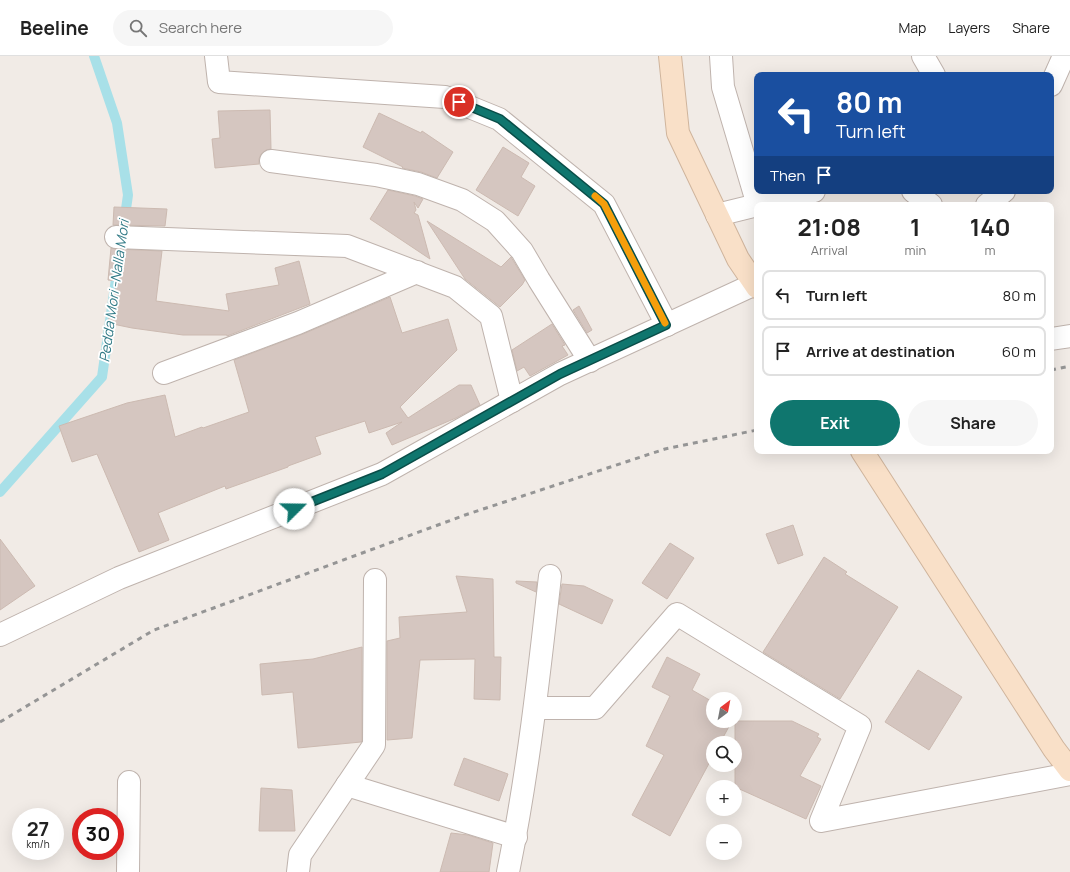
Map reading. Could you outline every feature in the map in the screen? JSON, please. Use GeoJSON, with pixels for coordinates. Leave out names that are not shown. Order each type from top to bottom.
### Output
{"type":"FeatureCollection","features":[{"type":"Feature","properties":{"kind":"street"},"geometry":{"type":"LineString","coordinates":[[216,56],[219,82],[445,97],[500,119],[604,204],[666,325]]}},
{"type":"Feature","properties":{"kind":"street"},"geometry":{"type":"LineString","coordinates":[[670,56],[678,132],[738,259],[754,283]]}},
{"type":"Feature","properties":{"kind":"street"},"geometry":{"type":"LineString","coordinates":[[721,56],[723,87],[754,192]]}},
{"type":"Feature","properties":{"kind":"street"},"geometry":{"type":"LineString","coordinates":[[923,56],[932,72]]}},
{"type":"Feature","properties":{"kind":"street"},"geometry":{"type":"LineString","coordinates":[[1054,78],[1064,56]]}},
{"type":"Feature","properties":{"kind":"street"},"geometry":{"type":"LineString","coordinates":[[272,161],[376,175],[418,184],[462,200],[495,221],[522,251],[590,361]]}},
{"type":"Feature","properties":{"kind":"street"},"geometry":{"type":"LineString","coordinates":[[770,202],[802,194]]}},
{"type":"Feature","properties":{"kind":"street"},"geometry":{"type":"LineString","coordinates":[[917,194],[927,202]]}},
{"type":"Feature","properties":{"kind":"street"},"geometry":{"type":"LineString","coordinates":[[991,202],[1000,194]]}},
{"type":"Feature","properties":{"kind":"street"},"geometry":{"type":"LineString","coordinates":[[717,215],[754,206]]}},
{"type":"Feature","properties":{"kind":"street"},"geometry":{"type":"LineString","coordinates":[[116,237],[346,246],[455,287],[491,316],[512,401]]}},
{"type":"Feature","properties":{"kind":"street"},"geometry":{"type":"LineString","coordinates":[[164,373],[298,323],[417,272]]}},
{"type":"Feature","properties":{"kind":"street"},"geometry":{"type":"LineString","coordinates":[[0,635],[119,578],[382,474],[560,374],[666,325],[754,287]]}},
{"type":"Feature","properties":{"kind":"street"},"geometry":{"type":"LineString","coordinates":[[1054,339],[1070,336]]}},
{"type":"Feature","properties":{"kind":"street"},"geometry":{"type":"LineString","coordinates":[[864,454],[1054,749],[1070,770]]}},
{"type":"Feature","properties":{"kind":"street"},"geometry":{"type":"LineString","coordinates":[[508,872],[516,837],[535,708],[550,576]]}},
{"type":"Feature","properties":{"kind":"street"},"geometry":{"type":"LineString","coordinates":[[298,872],[300,855],[374,745],[375,580]]}},
{"type":"Feature","properties":{"kind":"street"},"geometry":{"type":"LineString","coordinates":[[535,708],[595,708],[677,614],[860,726],[822,821],[1070,774]]}},
{"type":"Feature","properties":{"kind":"street"},"geometry":{"type":"LineString","coordinates":[[128,872],[129,782]]}},
{"type":"Feature","properties":{"kind":"street"},"geometry":{"type":"LineString","coordinates":[[347,785],[516,837]]}},
{"type":"Feature","properties":{"kind":"building"},"geometry":{"type":"Polygon","coordinates":[[[270,110],[271,149],[266,150],[261,154],[259,164],[215,168],[212,139],[220,138],[218,111],[270,110]]]}},
{"type":"Feature","properties":{"kind":"building"},"geometry":{"type":"Polygon","coordinates":[[[379,113],[421,133],[422,131],[453,152],[437,178],[421,172],[402,168],[403,167],[363,147],[379,113]]]}},
{"type":"Feature","properties":{"kind":"building"},"geometry":{"type":"Polygon","coordinates":[[[503,147],[529,163],[521,177],[535,186],[518,216],[476,190],[503,147]]]}},
{"type":"Feature","properties":{"kind":"building"},"geometry":{"type":"Polygon","coordinates":[[[388,190],[423,199],[418,208],[414,202],[416,210],[414,213],[418,215],[430,259],[370,219],[388,190]]]}},
{"type":"Feature","properties":{"kind":"building"},"geometry":{"type":"Polygon","coordinates":[[[114,207],[167,209],[165,226],[113,225],[114,207]]]}},
{"type":"Feature","properties":{"kind":"building"},"geometry":{"type":"Polygon","coordinates":[[[427,221],[501,267],[511,257],[525,280],[522,285],[500,307],[465,279],[427,221]]]}},
{"type":"Feature","properties":{"kind":"building"},"geometry":{"type":"Polygon","coordinates":[[[111,248],[162,251],[156,301],[229,311],[226,294],[279,285],[275,268],[299,261],[310,304],[227,336],[183,335],[108,323],[117,281],[108,280],[111,248]]]}},
{"type":"Feature","properties":{"kind":"building"},"geometry":{"type":"Polygon","coordinates":[[[390,297],[402,333],[448,319],[457,350],[400,407],[408,418],[459,385],[471,385],[480,405],[456,418],[392,445],[386,433],[402,422],[369,433],[365,421],[315,437],[321,454],[226,489],[225,486],[158,513],[169,540],[139,552],[97,454],[72,462],[59,426],[127,403],[165,395],[175,437],[249,412],[234,360],[303,334],[390,297]]]}},
{"type":"Feature","properties":{"kind":"building"},"geometry":{"type":"Polygon","coordinates":[[[579,306],[592,330],[587,333],[573,310],[579,306]]]}},
{"type":"Feature","properties":{"kind":"building"},"geometry":{"type":"Polygon","coordinates":[[[552,324],[565,345],[562,346],[568,355],[530,376],[524,367],[517,371],[512,350],[552,324]]]}},
{"type":"Feature","properties":{"kind":"building"},"geometry":{"type":"Polygon","coordinates":[[[793,525],[803,555],[778,564],[766,534],[793,525]]]}},
{"type":"Feature","properties":{"kind":"building"},"geometry":{"type":"Polygon","coordinates":[[[0,539],[35,586],[0,610],[0,539]]]}},
{"type":"Feature","properties":{"kind":"building"},"geometry":{"type":"Polygon","coordinates":[[[670,543],[694,558],[667,599],[642,583],[670,543]]]}},
{"type":"Feature","properties":{"kind":"building"},"geometry":{"type":"Polygon","coordinates":[[[824,557],[847,572],[845,574],[898,607],[840,699],[763,652],[824,557]]]}},
{"type":"Feature","properties":{"kind":"building"},"geometry":{"type":"Polygon","coordinates":[[[456,576],[493,579],[494,657],[501,657],[500,700],[474,699],[475,659],[420,660],[412,738],[387,740],[387,641],[400,638],[399,617],[467,612],[456,576]]]}},
{"type":"Feature","properties":{"kind":"building"},"geometry":{"type":"Polygon","coordinates":[[[516,581],[537,582],[536,592],[516,583],[516,581]]]}},
{"type":"Feature","properties":{"kind":"building"},"geometry":{"type":"Polygon","coordinates":[[[562,584],[584,586],[613,600],[602,624],[559,604],[562,584]]]}},
{"type":"Feature","properties":{"kind":"building"},"geometry":{"type":"Polygon","coordinates":[[[362,647],[362,741],[298,748],[293,692],[262,695],[260,664],[313,659],[362,647]]]}},
{"type":"Feature","properties":{"kind":"building"},"geometry":{"type":"Polygon","coordinates":[[[667,657],[700,674],[692,690],[706,698],[706,728],[728,728],[724,736],[706,736],[706,769],[670,836],[632,815],[664,755],[646,746],[670,696],[652,687],[667,657]]]}},
{"type":"Feature","properties":{"kind":"building"},"geometry":{"type":"Polygon","coordinates":[[[918,670],[962,697],[929,750],[885,722],[918,670]]]}},
{"type":"Feature","properties":{"kind":"building"},"geometry":{"type":"Polygon","coordinates":[[[742,721],[792,721],[819,734],[817,737],[821,739],[800,776],[821,786],[806,819],[742,790],[742,780],[735,780],[735,772],[742,772],[742,736],[735,736],[735,728],[742,728],[742,721]]]}},
{"type":"Feature","properties":{"kind":"building"},"geometry":{"type":"Polygon","coordinates":[[[464,758],[508,774],[499,801],[454,785],[464,758]]]}},
{"type":"Feature","properties":{"kind":"building"},"geometry":{"type":"Polygon","coordinates":[[[261,788],[292,790],[295,831],[259,831],[261,788]]]}},
{"type":"Feature","properties":{"kind":"building"},"geometry":{"type":"Polygon","coordinates":[[[451,833],[468,835],[493,843],[489,872],[440,872],[451,833]]]}},
{"type":"Feature","properties":{"kind":"waterway","name":"Pedda Mori -Nalla Mori"},"geometry":{"type":"LineString","coordinates":[[0,492],[102,377],[128,195],[117,123],[94,56]]}},
{"type":"Feature","properties":{"kind":"railway"},"geometry":{"type":"LineString","coordinates":[[1054,369],[1070,366]]}},
{"type":"Feature","properties":{"kind":"railway"},"geometry":{"type":"LineString","coordinates":[[0,722],[154,630],[465,515],[665,449],[754,431]]}},
{"type":"Feature","properties":{"kind":"slow traffic"},"geometry":{"type":"LineString","coordinates":[[595,196],[604,204],[665,323]]}},
{"type":"Feature","properties":{"kind":"route"},"geometry":{"type":"LineString","coordinates":[[294,509],[382,474],[560,374],[666,325],[604,204],[500,119],[459,102]]}}]}
